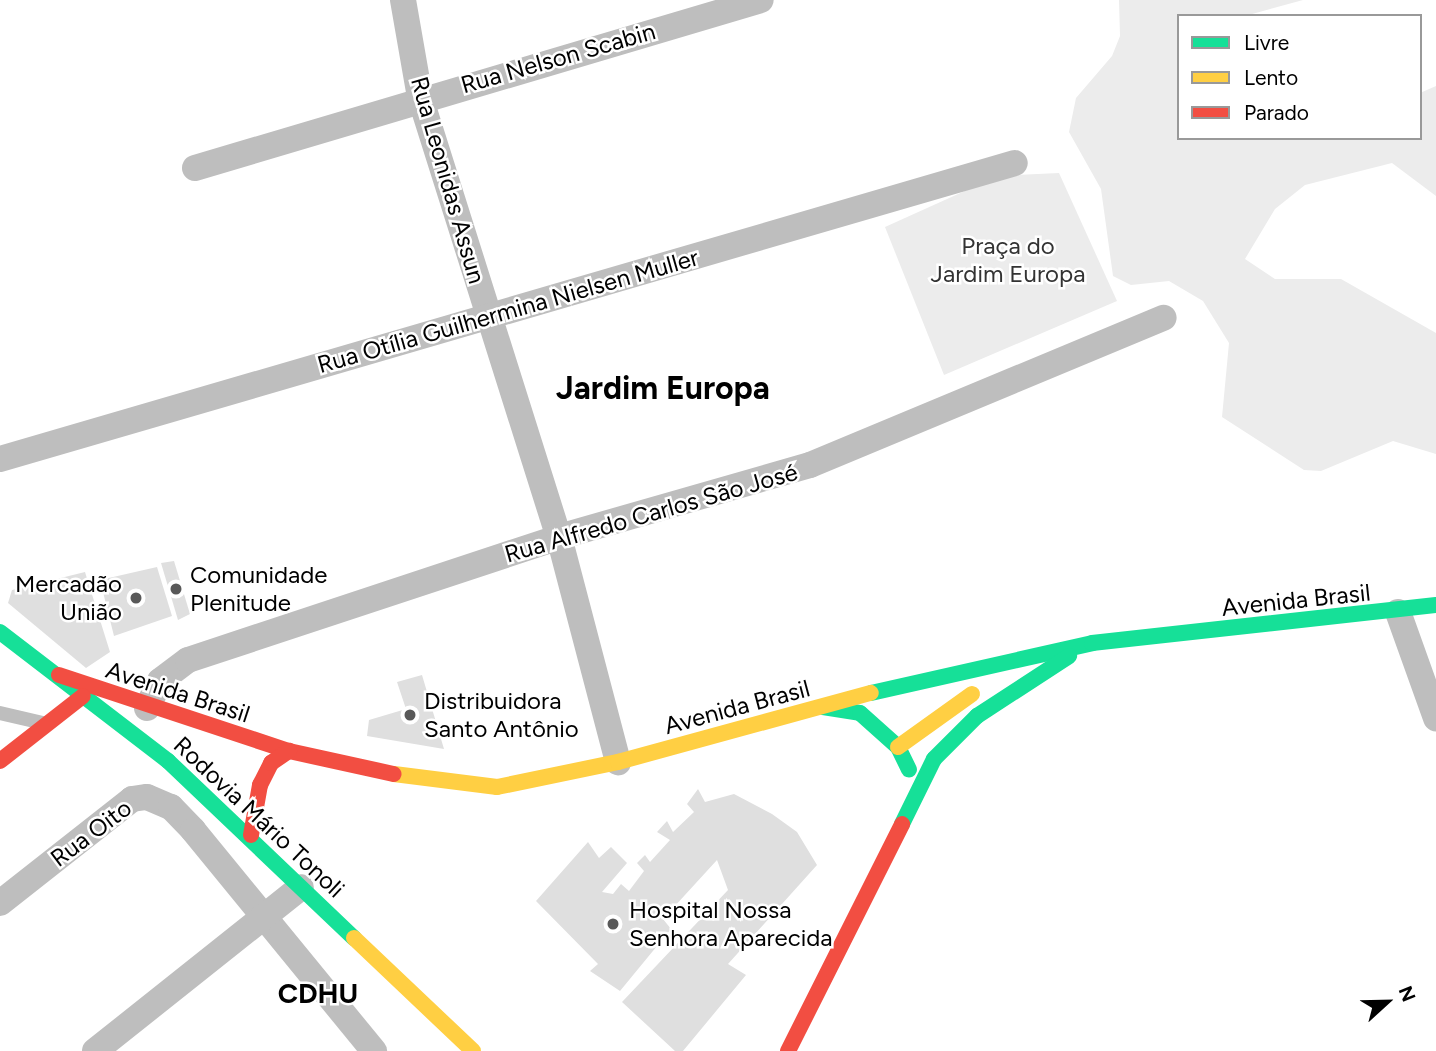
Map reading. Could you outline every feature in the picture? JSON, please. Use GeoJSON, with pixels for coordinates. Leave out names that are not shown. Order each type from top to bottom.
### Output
{"type":"FeatureCollection","features":[{"type":"Feature","properties":{"kind":"main road","name":"Avenida Brasil"},"geometry":{"type":"LineString","coordinates":[[59,675],[147,708],[289,751],[407,777],[497,787],[618,762],[950,671],[1092,643],[1398,612],[1436,605]]}},
{"type":"Feature","properties":{"kind":"main road","name":"Rodovia Mário Tonoli"},"geometry":{"type":"LineString","coordinates":[[0,632],[59,675],[251,835],[301,887],[473,1051]]}},
{"type":"Feature","properties":{"kind":"main road"},"geometry":{"type":"LineString","coordinates":[[898,747],[980,689],[1092,643]]}},
{"type":"Feature","properties":{"kind":"main road"},"geometry":{"type":"LineString","coordinates":[[788,1051],[913,796],[934,759],[977,716],[1092,643]]}},
{"type":"Feature","properties":{"kind":"main road"},"geometry":{"type":"LineString","coordinates":[[0,761],[83,696]]}},
{"type":"Feature","properties":{"kind":"main road"},"geometry":{"type":"LineString","coordinates":[[822,707],[860,713],[898,747],[913,796]]}},
{"type":"Feature","properties":{"kind":"main road"},"geometry":{"type":"LineString","coordinates":[[251,835],[260,785],[271,764],[289,751]]}},
{"type":"Feature","properties":{"kind":"street","name":"Rua Leonidas Assun"},"geometry":{"type":"LineString","coordinates":[[403,0],[420,97],[559,537],[618,762]]}},
{"type":"Feature","properties":{"kind":"street","name":"Rua Nelson Scabin"},"geometry":{"type":"LineString","coordinates":[[195,168],[420,97],[761,0]]}},
{"type":"Feature","properties":{"kind":"street","name":"Rua Otília Guilhermina Nielsen Muller"},"geometry":{"type":"LineString","coordinates":[[0,459],[1015,163]]}},
{"type":"Feature","properties":{"kind":"street","name":"Rua Alfredo Carlos São José"},"geometry":{"type":"LineString","coordinates":[[147,708],[160,681],[188,660],[559,537],[810,465],[1164,318]]}},
{"type":"Feature","properties":{"kind":"street"},"geometry":{"type":"LineString","coordinates":[[1398,612],[1436,718]]}},
{"type":"Feature","properties":{"kind":"street","name":"Rua Oito"},"geometry":{"type":"LineString","coordinates":[[0,903],[132,799],[147,797],[170,807],[194,830],[374,1051]]}},
{"type":"Feature","properties":{"kind":"street"},"geometry":{"type":"LineString","coordinates":[[95,1051],[265,919],[301,887]]}},
{"type":"Feature","properties":{"kind":"lane"},"geometry":{"type":"LineString","coordinates":[[0,713],[49,724]]}},
{"type":"Feature","properties":{"kind":"green space"},"geometry":{"type":"Polygon","coordinates":[[[1119,0],[1303,0],[1252,14],[1177,14],[1177,140],[1422,140],[1422,92],[1436,86],[1436,196],[1392,163],[1305,185],[1275,209],[1245,259],[1275,279],[1341,279],[1436,333],[1436,454],[1393,441],[1321,471],[1304,470],[1222,417],[1229,343],[1203,301],[1169,281],[1131,285],[1113,276],[1101,189],[1069,132],[1076,98],[1112,56],[1120,36],[1119,0]]]}},
{"type":"Feature","properties":{"kind":"green space","name":"Praça do Jardim Europa"},"geometry":{"type":"Polygon","coordinates":[[[1059,173],[1117,301],[944,375],[885,227],[998,176],[1059,173]]]}},
{"type":"Feature","properties":{"kind":"building","name":"Comunidade Plenitude"},"geometry":{"type":"Polygon","coordinates":[[[174,561],[190,614],[178,620],[161,563],[174,561]]]}},
{"type":"Feature","properties":{"kind":"building","name":"Mercadão União"},"geometry":{"type":"Polygon","coordinates":[[[157,567],[172,616],[114,636],[100,580],[157,567]]]}},
{"type":"Feature","properties":{"kind":"building"},"geometry":{"type":"Polygon","coordinates":[[[85,572],[110,652],[86,668],[8,603],[12,590],[85,572]]]}},
{"type":"Feature","properties":{"kind":"building","name":"Distribuidora Santo Antônio"},"geometry":{"type":"Polygon","coordinates":[[[422,675],[444,749],[367,736],[369,720],[406,709],[397,682],[422,675]]]}},
{"type":"Feature","properties":{"kind":"building","name":"Hospital Nossa Senhora Aparecida"},"geometry":{"type":"Polygon","coordinates":[[[698,789],[705,802],[734,794],[772,814],[797,832],[817,865],[728,964],[746,975],[683,1051],[675,1051],[622,1002],[728,890],[717,860],[663,919],[671,929],[620,991],[590,971],[598,964],[536,901],[588,842],[599,858],[611,847],[627,863],[602,892],[613,894],[621,884],[629,891],[644,871],[637,863],[645,855],[650,862],[670,840],[657,832],[667,821],[673,832],[694,812],[687,804],[698,789]]]}},
{"type":"Feature","properties":{"kind":"traffic: fast"},"geometry":{"type":"LineString","coordinates":[[871,693],[1092,643],[1436,605]]}},
{"type":"Feature","properties":{"kind":"traffic: fast"},"geometry":{"type":"LineString","coordinates":[[0,632],[168,761],[354,938]]}},
{"type":"Feature","properties":{"kind":"traffic: fast"},"geometry":{"type":"LineString","coordinates":[[902,824],[934,759],[977,716],[1069,656]]}},
{"type":"Feature","properties":{"kind":"traffic: fast"},"geometry":{"type":"LineString","coordinates":[[823,707],[860,713],[898,747],[909,770]]}},
{"type":"Feature","properties":{"kind":"traffic: slow"},"geometry":{"type":"LineString","coordinates":[[394,774],[497,787],[618,762],[871,693]]}},
{"type":"Feature","properties":{"kind":"traffic: slow"},"geometry":{"type":"LineString","coordinates":[[898,747],[972,694]]}},
{"type":"Feature","properties":{"kind":"traffic: slow"},"geometry":{"type":"LineString","coordinates":[[354,938],[473,1051]]}},
{"type":"Feature","properties":{"kind":"traffic: jam"},"geometry":{"type":"LineString","coordinates":[[59,675],[289,751],[394,774]]}},
{"type":"Feature","properties":{"kind":"traffic: jam"},"geometry":{"type":"LineString","coordinates":[[0,761],[83,696]]}},
{"type":"Feature","properties":{"kind":"traffic: jam"},"geometry":{"type":"LineString","coordinates":[[251,835],[260,785],[271,763],[289,751]]}},
{"type":"Feature","properties":{"kind":"traffic: jam"},"geometry":{"type":"LineString","coordinates":[[788,1051],[902,824]]}},
{"type":"Feature","properties":{"kind":"place","name":"Comunidade Plenitude"},"geometry":{"type":"Point","coordinates":[176,589]}},
{"type":"Feature","properties":{"kind":"place","name":"Mercadão União"},"geometry":{"type":"Point","coordinates":[136,598]}},
{"type":"Feature","properties":{"kind":"place","name":"Distribuidora Santo Antônio"},"geometry":{"type":"Point","coordinates":[410,715]}},
{"type":"Feature","properties":{"kind":"place","name":"Hospital Nossa Senhora Aparecida"},"geometry":{"type":"Point","coordinates":[613,924]}},
{"type":"Feature","properties":{"kind":"district","name":"Jardim Europa"},"geometry":{"type":"Point","coordinates":[663,388]}},
{"type":"Feature","properties":{"kind":"district","name":"CDHU"},"geometry":{"type":"Point","coordinates":[318,993]}}]}
